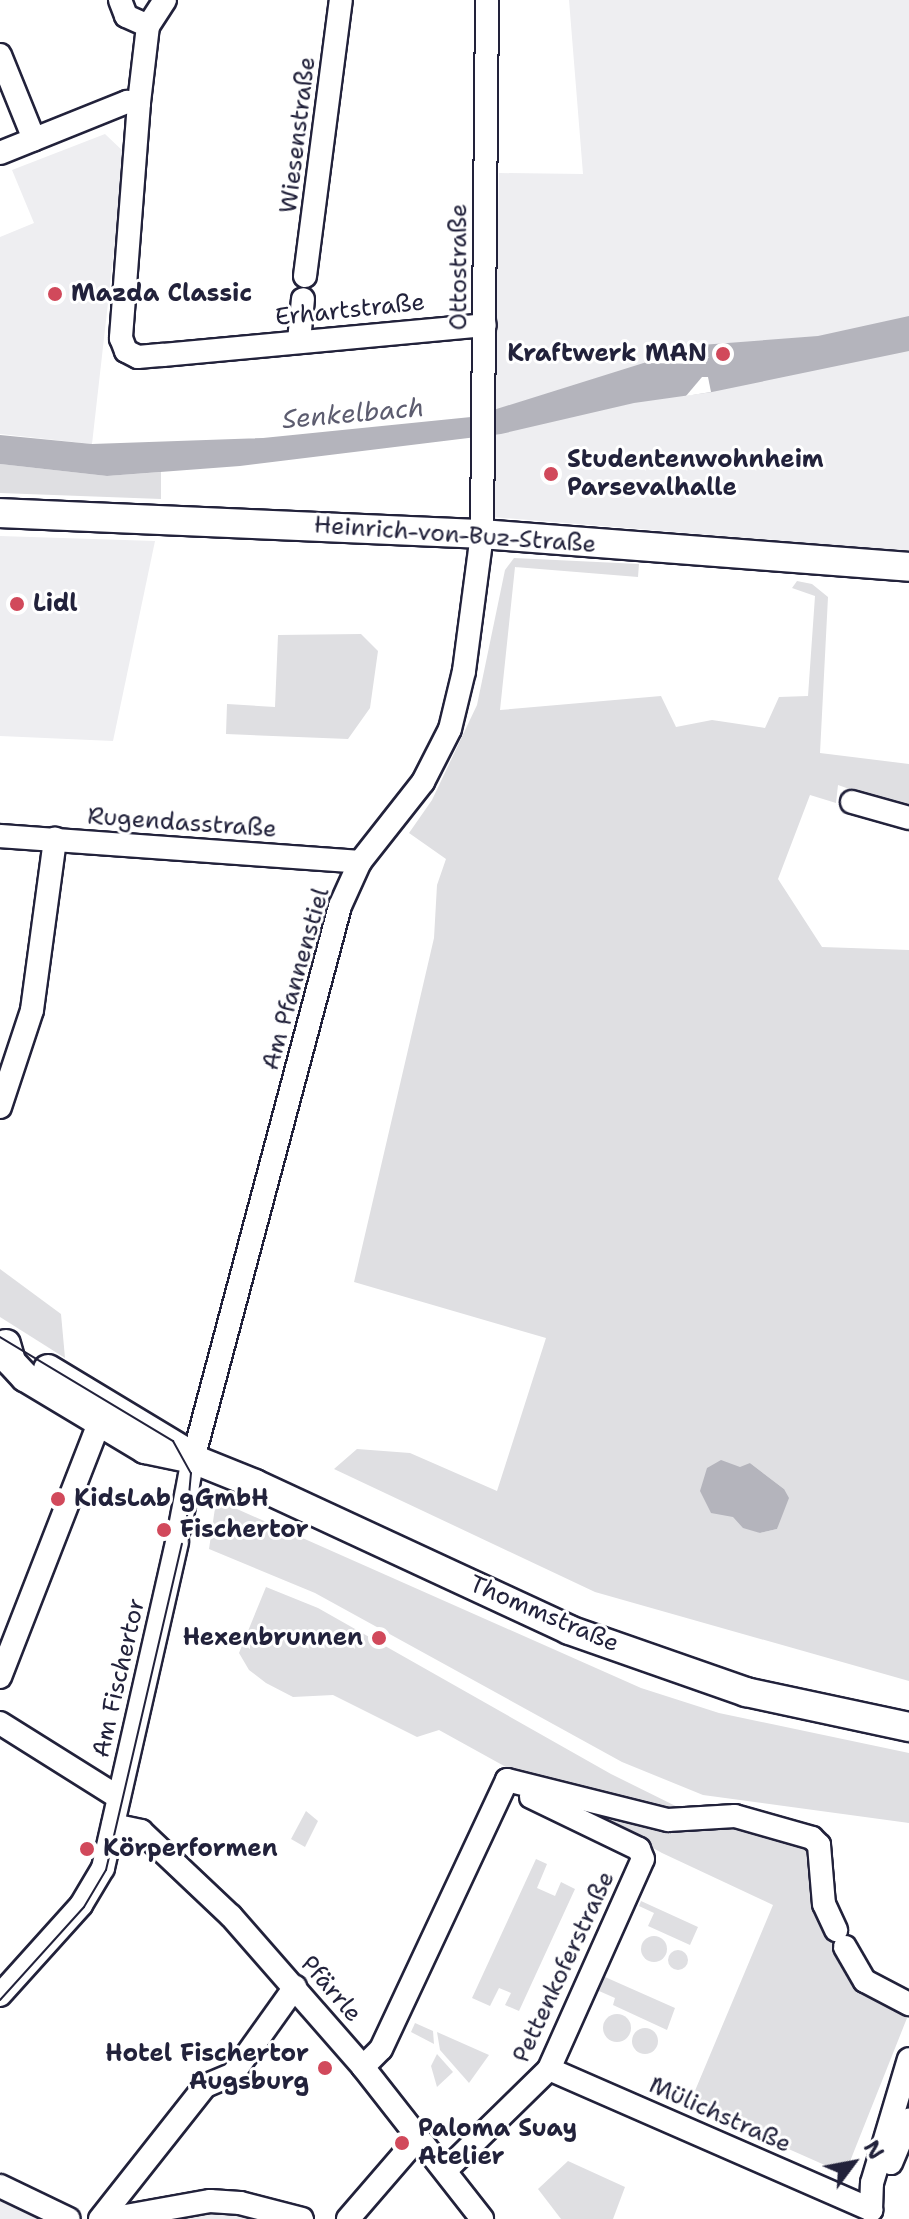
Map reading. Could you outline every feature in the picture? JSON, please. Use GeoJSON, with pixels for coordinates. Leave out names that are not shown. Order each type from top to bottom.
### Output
{"type":"FeatureCollection","features":[{"type":"Feature","properties":{"kind":"street"},"geometry":{"type":"LineString","coordinates":[[120,0],[126,16],[148,26]]}},
{"type":"Feature","properties":{"kind":"street"},"geometry":{"type":"LineString","coordinates":[[0,153],[127,102],[139,103],[148,26],[165,0]]}},
{"type":"Feature","properties":{"kind":"street","name":"Wiesenstraße"},"geometry":{"type":"LineString","coordinates":[[299,341],[341,0]]}},
{"type":"Feature","properties":{"kind":"street","name":"Ottostraße"},"geometry":{"type":"LineString","coordinates":[[482,534],[487,0]]}},
{"type":"Feature","properties":{"kind":"street"},"geometry":{"type":"LineString","coordinates":[[0,55],[34,139]]}},
{"type":"Feature","properties":{"kind":"street","name":"Erhartstraße"},"geometry":{"type":"LineString","coordinates":[[139,103],[121,338],[126,351],[138,357],[485,325]]}},
{"type":"Feature","properties":{"kind":"street","name":"Heinrich-von-Buz-Straße"},"geometry":{"type":"LineString","coordinates":[[0,513],[482,534],[909,567]]}},
{"type":"Feature","properties":{"kind":"street","name":"Am Pfannenstiel"},"geometry":{"type":"LineString","coordinates":[[193,1459],[340,906],[360,862],[423,782],[450,729],[482,534]]}},
{"type":"Feature","properties":{"kind":"street"},"geometry":{"type":"LineString","coordinates":[[852,802],[909,818]]}},
{"type":"Feature","properties":{"kind":"street","name":"Rugendasstraße"},"geometry":{"type":"LineString","coordinates":[[0,836],[360,862]]}},
{"type":"Feature","properties":{"kind":"street"},"geometry":{"type":"LineString","coordinates":[[0,1107],[32,1010],[55,839]]}},
{"type":"Feature","properties":{"kind":"street","name":"Thommstraße"},"geometry":{"type":"LineString","coordinates":[[3,1343],[15,1369],[99,1423],[145,1449],[193,1459]]}},
{"type":"Feature","properties":{"kind":"street","name":"Thommstraße"},"geometry":{"type":"LineString","coordinates":[[3,1343],[156,1431],[193,1459],[569,1630],[746,1692],[909,1727]]}},
{"type":"Feature","properties":{"kind":"street"},"geometry":{"type":"LineString","coordinates":[[0,1677],[99,1423]]}},
{"type":"Feature","properties":{"kind":"street","name":"Am Fischertor"},"geometry":{"type":"LineString","coordinates":[[0,1995],[92,1889],[113,1825],[193,1459]]}},
{"type":"Feature","properties":{"kind":"street"},"geometry":{"type":"LineString","coordinates":[[0,1723],[118,1797]]}},
{"type":"Feature","properties":{"kind":"street"},"geometry":{"type":"LineString","coordinates":[[363,2067],[381,2049],[506,1782],[668,1820],[735,1816],[812,1838],[819,1845],[824,1904],[865,1981],[909,2004]]}},
{"type":"Feature","properties":{"kind":"street","name":"Pettenkoferstraße"},"geometry":{"type":"LineString","coordinates":[[446,2170],[549,2069],[643,1859],[639,1849],[506,1782]]}},
{"type":"Feature","properties":{"kind":"street","name":"Pfärrle"},"geometry":{"type":"LineString","coordinates":[[113,1825],[141,1831],[295,1987],[363,2067],[482,2219]]}},
{"type":"Feature","properties":{"kind":"street"},"geometry":{"type":"LineString","coordinates":[[100,2219],[131,2184],[205,2086],[233,2074],[295,1987]]}},
{"type":"Feature","properties":{"kind":"street"},"geometry":{"type":"LineString","coordinates":[[869,2211],[872,2183],[909,2059]]}},
{"type":"Feature","properties":{"kind":"street","name":"Mülichstraße"},"geometry":{"type":"LineString","coordinates":[[549,2069],[869,2211]]}},
{"type":"Feature","properties":{"kind":"street"},"geometry":{"type":"LineString","coordinates":[[869,2211],[909,2120]]}},
{"type":"Feature","properties":{"kind":"street"},"geometry":{"type":"LineString","coordinates":[[348,2219],[418,2138]]}},
{"type":"Feature","properties":{"kind":"street"},"geometry":{"type":"LineString","coordinates":[[0,2186],[61,2216]]}},
{"type":"Feature","properties":{"kind":"street"},"geometry":{"type":"LineString","coordinates":[[109,2219],[210,2201],[240,2203],[302,2219]]}},
{"type":"Feature","properties":{"kind":"shaded area"},"geometry":{"type":"Polygon","coordinates":[[[569,0],[909,0],[909,551],[492,517],[499,173],[583,174],[569,0]]]}},
{"type":"Feature","properties":{"kind":"shaded area"},"geometry":{"type":"Polygon","coordinates":[[[105,134],[125,153],[92,444],[0,434],[0,237],[34,223],[12,170],[105,134]]]}},
{"type":"Feature","properties":{"kind":"shaded area"},"geometry":{"type":"Polygon","coordinates":[[[909,316],[909,351],[712,392],[634,403],[501,434],[240,466],[107,476],[0,464],[0,435],[92,444],[263,438],[471,417],[701,345],[818,336],[909,316]]]}},
{"type":"Feature","properties":{"kind":"shaded area"},"geometry":{"type":"Polygon","coordinates":[[[0,464],[107,476],[161,472],[161,499],[0,493],[0,464]]]}},
{"type":"Feature","properties":{"kind":"shaded area"},"geometry":{"type":"Polygon","coordinates":[[[0,536],[155,541],[113,741],[0,736],[0,536]]]}},
{"type":"Feature","properties":{"kind":"shaded area"},"geometry":{"type":"Polygon","coordinates":[[[514,558],[639,564],[638,577],[515,567],[500,710],[661,696],[676,727],[712,720],[765,728],[779,697],[808,696],[815,596],[792,588],[797,581],[812,584],[828,597],[820,753],[909,764],[909,810],[838,785],[836,803],[810,795],[778,879],[822,947],[909,950],[909,1681],[595,1592],[334,1469],[357,1449],[410,1453],[497,1491],[546,1338],[354,1282],[434,938],[437,885],[446,859],[409,833],[432,800],[477,705],[505,570],[514,558]],[[750,1463],[734,1517],[760,1533],[777,1529],[784,1489],[750,1463]]]}},
{"type":"Feature","properties":{"kind":"shaded area"},"geometry":{"type":"Polygon","coordinates":[[[361,634],[378,651],[370,708],[348,739],[226,734],[227,704],[275,707],[278,635],[361,634]]]}},
{"type":"Feature","properties":{"kind":"shaded area"},"geometry":{"type":"Polygon","coordinates":[[[0,1269],[61,1314],[65,1358],[0,1317],[0,1269]]]}},
{"type":"Feature","properties":{"kind":"shaded area"},"geometry":{"type":"Polygon","coordinates":[[[721,1460],[740,1467],[750,1463],[784,1489],[789,1498],[777,1529],[760,1533],[743,1528],[733,1517],[711,1513],[700,1491],[707,1468],[721,1460]]]}},
{"type":"Feature","properties":{"kind":"shaded area"},"geometry":{"type":"Polygon","coordinates":[[[228,1505],[641,1688],[719,1713],[909,1753],[909,1823],[703,1795],[622,1762],[315,1593],[209,1549],[215,1508],[228,1505]]]}},
{"type":"Feature","properties":{"kind":"shaded area"},"geometry":{"type":"Polygon","coordinates":[[[266,1587],[318,1608],[611,1774],[718,1827],[811,1844],[812,1897],[826,1930],[860,1985],[909,2013],[845,2174],[689,2105],[773,1905],[662,1853],[439,1730],[417,1737],[333,1695],[293,1697],[266,1683],[249,1670],[239,1653],[266,1587]]]}},
{"type":"Feature","properties":{"kind":"shaded area"},"geometry":{"type":"Polygon","coordinates":[[[306,1811],[318,1821],[305,1847],[291,1839],[306,1811]]]}},
{"type":"Feature","properties":{"kind":"shaded area"},"geometry":{"type":"Polygon","coordinates":[[[536,1859],[547,1864],[537,1888],[555,1896],[561,1882],[575,1889],[519,2011],[505,2005],[511,1993],[499,1988],[490,2006],[472,1998],[536,1859]]]}},
{"type":"Feature","properties":{"kind":"shaded area"},"geometry":{"type":"Polygon","coordinates":[[[641,1901],[698,1927],[690,1945],[648,1926],[654,1913],[639,1906],[641,1901]]]}},
{"type":"Feature","properties":{"kind":"shaded area"},"geometry":{"type":"Polygon","coordinates":[[[654,1936],[663,1940],[667,1949],[663,1958],[654,1962],[645,1958],[641,1949],[645,1940],[654,1936]]]}},
{"type":"Feature","properties":{"kind":"shaded area"},"geometry":{"type":"Polygon","coordinates":[[[678,1950],[685,1953],[688,1960],[685,1967],[678,1970],[671,1967],[668,1960],[671,1953],[678,1950]]]}},
{"type":"Feature","properties":{"kind":"shaded area"},"geometry":{"type":"Polygon","coordinates":[[[605,1977],[675,2008],[667,2030],[613,2005],[615,1998],[599,1991],[605,1977]]]}},
{"type":"Feature","properties":{"kind":"shaded area"},"geometry":{"type":"Polygon","coordinates":[[[617,2014],[627,2018],[631,2028],[627,2038],[617,2042],[607,2038],[603,2028],[607,2018],[617,2014]]]}},
{"type":"Feature","properties":{"kind":"shaded area"},"geometry":{"type":"Polygon","coordinates":[[[415,2023],[433,2031],[434,2044],[411,2032],[415,2023]]]}},
{"type":"Feature","properties":{"kind":"shaded area"},"geometry":{"type":"Polygon","coordinates":[[[645,2028],[654,2032],[658,2041],[654,2050],[645,2054],[636,2050],[632,2041],[636,2032],[645,2028]]]}},
{"type":"Feature","properties":{"kind":"shaded area"},"geometry":{"type":"Polygon","coordinates":[[[437,2032],[489,2055],[469,2083],[440,2050],[437,2032]]]}},
{"type":"Feature","properties":{"kind":"shaded area"},"geometry":{"type":"Polygon","coordinates":[[[437,2054],[453,2072],[437,2087],[431,2066],[437,2054]]]}},
{"type":"Feature","properties":{"kind":"shaded area"},"geometry":{"type":"Polygon","coordinates":[[[568,2161],[625,2187],[613,2219],[561,2219],[538,2189],[568,2161]]]}},
{"type":"Feature","properties":{"kind":"shaded area"},"geometry":{"type":"Polygon","coordinates":[[[0,2192],[57,2219],[0,2219],[0,2192]]]}},
{"type":"Feature","properties":{"kind":"shaded area"},"geometry":{"type":"Polygon","coordinates":[[[242,2210],[270,2219],[151,2219],[176,2214],[242,2210]]]}},
{"type":"Feature","properties":{"kind":"pier"},"geometry":{"type":"Polygon","coordinates":[[[701,342],[706,364],[645,363],[691,345],[701,342]]]}},
{"type":"Feature","properties":{"kind":"pier"},"geometry":{"type":"Polygon","coordinates":[[[702,377],[708,377],[711,392],[686,396],[702,377]]]}},
{"type":"Feature","properties":{"kind":"tram line"},"geometry":{"type":"LineString","coordinates":[[0,1337],[173,1441],[191,1473],[186,1528]]}},
{"type":"Feature","properties":{"kind":"tram line"},"geometry":{"type":"LineString","coordinates":[[0,2000],[84,1907],[106,1870],[182,1544]]}},
{"type":"Feature","properties":{"kind":"place","name":"Mazda Classic"},"geometry":{"type":"Point","coordinates":[55,294]}},
{"type":"Feature","properties":{"kind":"place","name":"Kraftwerk MAN"},"geometry":{"type":"Point","coordinates":[723,354]}},
{"type":"Feature","properties":{"kind":"place","name":"Studentenwohnheim Parsevalhalle"},"geometry":{"type":"Point","coordinates":[551,474]}},
{"type":"Feature","properties":{"kind":"place","name":"Lidl"},"geometry":{"type":"Point","coordinates":[17,604]}},
{"type":"Feature","properties":{"kind":"place","name":"KidsLab gGmbH"},"geometry":{"type":"Point","coordinates":[58,1499]}},
{"type":"Feature","properties":{"kind":"place","name":"Fischertor"},"geometry":{"type":"Point","coordinates":[164,1530]}},
{"type":"Feature","properties":{"kind":"place","name":"Hexenbrunnen"},"geometry":{"type":"Point","coordinates":[379,1638]}},
{"type":"Feature","properties":{"kind":"place","name":"Körperformen"},"geometry":{"type":"Point","coordinates":[87,1849]}},
{"type":"Feature","properties":{"kind":"place","name":"Hotel Fischertor Augsburg"},"geometry":{"type":"Point","coordinates":[325,2068]}},
{"type":"Feature","properties":{"kind":"place","name":"Paloma Suay Atelier"},"geometry":{"type":"Point","coordinates":[402,2143]}},
{"type":"Feature","properties":{"kind":"water label","name":"Senkelbach"},"geometry":{"type":"Point","coordinates":[353,413]}}]}
